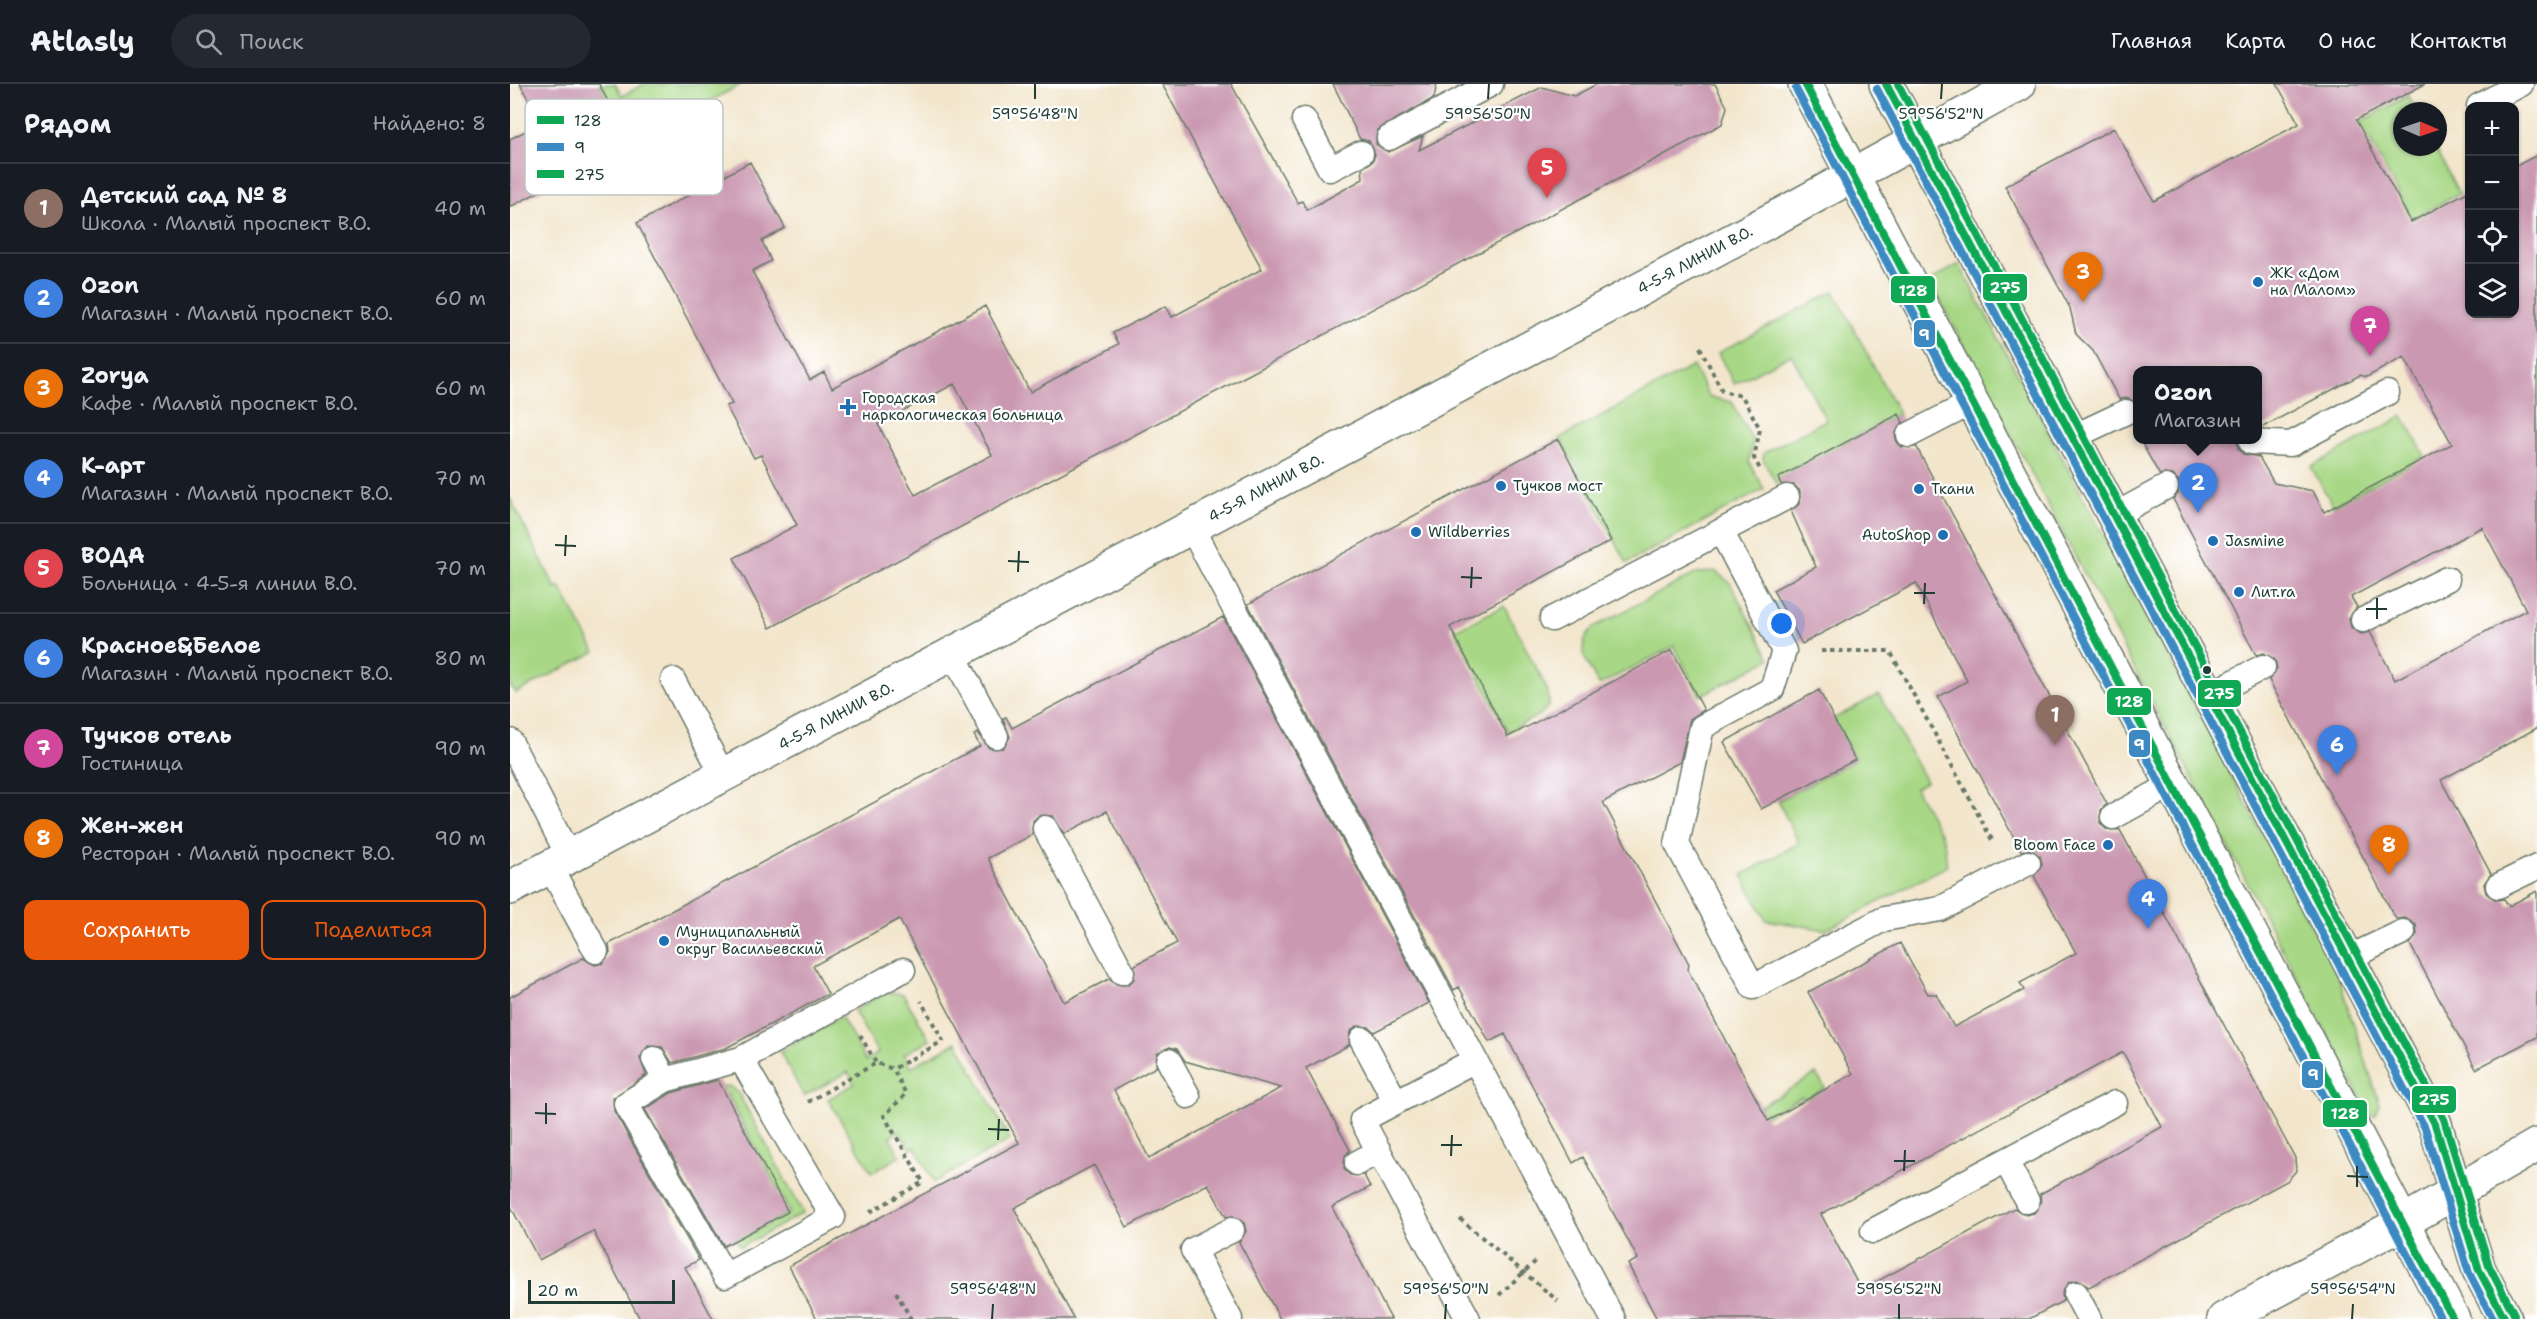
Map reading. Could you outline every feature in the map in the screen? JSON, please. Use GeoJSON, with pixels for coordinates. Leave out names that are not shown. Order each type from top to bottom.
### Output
{"type":"FeatureCollection","features":[{"type":"Feature","properties":{"kind":"main road"},"geometry":{"type":"LineString","coordinates":[[1805,84],[2453,1319]]}},
{"type":"Feature","properties":{"kind":"main road"},"geometry":{"type":"LineString","coordinates":[[1886,84],[2435,1124],[2479,1270],[2505,1319]]}},
{"type":"Feature","properties":{"kind":"main road","name":"4-5-Я ЛИНИИ В.О."},"geometry":{"type":"LineString","coordinates":[[510,888],[1854,176],[1916,139],[2019,84]]}},
{"type":"Feature","properties":{"kind":"main road"},"geometry":{"type":"LineString","coordinates":[[2224,1319],[2403,1222],[2537,1144]]}},
{"type":"Feature","properties":{"kind":"lane"},"geometry":{"type":"LineString","coordinates":[[1389,138],[1491,84]]}},
{"type":"Feature","properties":{"kind":"lane"},"geometry":{"type":"LineString","coordinates":[[2485,102],[2508,87]]}},
{"type":"Feature","properties":{"kind":"lane"},"geometry":{"type":"LineString","coordinates":[[1304,120],[1330,169],[1361,153]]}},
{"type":"Feature","properties":{"kind":"lane"},"geometry":{"type":"LineString","coordinates":[[2262,443],[2291,444],[2387,393]]}},
{"type":"Feature","properties":{"kind":"lane"},"geometry":{"type":"LineString","coordinates":[[1910,435],[1973,402]]}},
{"type":"Feature","properties":{"kind":"lane"},"geometry":{"type":"LineString","coordinates":[[2073,437],[2126,411]]}},
{"type":"Feature","properties":{"kind":"lane"},"geometry":{"type":"LineString","coordinates":[[2115,515],[2166,487]]}},
{"type":"Feature","properties":{"kind":"lane"},"geometry":{"type":"LineString","coordinates":[[1552,619],[1782,499]]}},
{"type":"Feature","properties":{"kind":"lane"},"geometry":{"type":"LineString","coordinates":[[1191,527],[1613,1319]]}},
{"type":"Feature","properties":{"kind":"lane"},"geometry":{"type":"LineString","coordinates":[[1721,531],[1784,651],[1773,689],[1702,727],[1677,844],[1753,987],[1884,919],[1940,909],[2018,868]]}},
{"type":"Feature","properties":{"kind":"lane"},"geometry":{"type":"LineString","coordinates":[[2363,620],[2447,579]]}},
{"type":"Feature","properties":{"kind":"lane"},"geometry":{"type":"LineString","coordinates":[[953,654],[996,736]]}},
{"type":"Feature","properties":{"kind":"lane"},"geometry":{"type":"LineString","coordinates":[[2209,695],[2263,667]]}},
{"type":"Feature","properties":{"kind":"lane"},"geometry":{"type":"LineString","coordinates":[[673,680],[723,775]]}},
{"type":"Feature","properties":{"kind":"lane"},"geometry":{"type":"LineString","coordinates":[[510,741],[596,951]]}},
{"type":"Feature","properties":{"kind":"lane"},"geometry":{"type":"LineString","coordinates":[[2113,817],[2173,784]]}},
{"type":"Feature","properties":{"kind":"lane"},"geometry":{"type":"LineString","coordinates":[[1046,828],[1122,972]]}},
{"type":"Feature","properties":{"kind":"lane"},"geometry":{"type":"LineString","coordinates":[[2498,886],[2537,867]]}},
{"type":"Feature","properties":{"kind":"lane"},"geometry":{"type":"LineString","coordinates":[[2348,958],[2403,932]]}},
{"type":"Feature","properties":{"kind":"lane"},"geometry":{"type":"LineString","coordinates":[[741,1059],[833,1217],[725,1276],[626,1104],[665,1080],[741,1059],[903,970]]}},
{"type":"Feature","properties":{"kind":"lane"},"geometry":{"type":"LineString","coordinates":[[1362,1039],[1396,1102]]}},
{"type":"Feature","properties":{"kind":"lane"},"geometry":{"type":"LineString","coordinates":[[654,1059],[665,1080]]}},
{"type":"Feature","properties":{"kind":"lane"},"geometry":{"type":"LineString","coordinates":[[1468,1319],[1362,1120],[1475,1060]]}},
{"type":"Feature","properties":{"kind":"lane"},"geometry":{"type":"LineString","coordinates":[[1169,1061],[1188,1096]]}},
{"type":"Feature","properties":{"kind":"lane"},"geometry":{"type":"LineString","coordinates":[[1874,1231],[2115,1102]]}},
{"type":"Feature","properties":{"kind":"lane"},"geometry":{"type":"LineString","coordinates":[[1357,1163],[1378,1151]]}},
{"type":"Feature","properties":{"kind":"lane"},"geometry":{"type":"LineString","coordinates":[[2006,1161],[2027,1201]]}},
{"type":"Feature","properties":{"kind":"lane"},"geometry":{"type":"LineString","coordinates":[[1230,1319],[1193,1250],[1232,1230]]}},
{"type":"Feature","properties":{"kind":"lane"},"geometry":{"type":"LineString","coordinates":[[2076,1294],[2089,1319]]}},
{"type":"Feature","properties":{"kind":"path"},"geometry":{"type":"LineString","coordinates":[[1700,347],[1722,391],[1742,396],[1760,429],[1754,458],[1782,499]]}},
{"type":"Feature","properties":{"kind":"path"},"geometry":{"type":"LineString","coordinates":[[1784,651],[1890,651],[2018,868]]}},
{"type":"Feature","properties":{"kind":"path"},"geometry":{"type":"LineString","coordinates":[[893,1069],[943,1041],[903,970]]}},
{"type":"Feature","properties":{"kind":"path"},"geometry":{"type":"LineString","coordinates":[[776,1120],[876,1063],[893,1069],[906,1094],[884,1116],[923,1182],[855,1221],[833,1217]]}},
{"type":"Feature","properties":{"kind":"path"},"geometry":{"type":"LineString","coordinates":[[1451,1212],[1564,1306]]}},
{"type":"Feature","properties":{"kind":"path"},"geometry":{"type":"LineString","coordinates":[[1498,1296],[1567,1233]]}},
{"type":"Feature","properties":{"kind":"path"},"geometry":{"type":"LineString","coordinates":[[896,1292],[911,1319]]}},
{"type":"Feature","properties":{"kind":"green space"},"geometry":{"type":"Polygon","coordinates":[[[599,84],[615,84],[622,96],[644,84],[742,84],[714,99],[607,99],[599,84]]]}},
{"type":"Feature","properties":{"kind":"green space"},"geometry":{"type":"Polygon","coordinates":[[[2408,96],[2411,102],[2397,102],[2408,96]]]}},
{"type":"Feature","properties":{"kind":"green space"},"geometry":{"type":"Polygon","coordinates":[[[2393,104],[2393,156],[2440,156],[2459,194],[2412,219],[2360,122],[2393,104]]]}},
{"type":"Feature","properties":{"kind":"green space"},"geometry":{"type":"Polygon","coordinates":[[[1959,264],[2338,976],[2380,1105],[2375,1115],[2370,1115],[2366,1108],[1930,281],[1959,264]]]}},
{"type":"Feature","properties":{"kind":"green space"},"geometry":{"type":"Polygon","coordinates":[[[1834,291],[1899,414],[1779,478],[1780,481],[1776,483],[1763,459],[1764,453],[1826,420],[1791,354],[1734,384],[1718,353],[1834,291]]]}},
{"type":"Feature","properties":{"kind":"green space"},"geometry":{"type":"Polygon","coordinates":[[[1693,366],[1709,397],[1732,402],[1753,441],[1749,462],[1764,489],[1627,563],[1560,438],[1693,366]]]}},
{"type":"Feature","properties":{"kind":"green space"},"geometry":{"type":"Polygon","coordinates":[[[2403,416],[2425,456],[2333,506],[2311,467],[2403,416]]]}},
{"type":"Feature","properties":{"kind":"green space"},"geometry":{"type":"Polygon","coordinates":[[[510,498],[556,589],[560,587],[595,652],[516,693],[510,686],[510,498]]]}},
{"type":"Feature","properties":{"kind":"green space"},"geometry":{"type":"Polygon","coordinates":[[[1715,571],[1730,583],[1770,659],[1700,696],[1674,646],[1599,685],[1587,662],[1583,648],[1584,641],[1594,627],[1695,574],[1715,571]]]}},
{"type":"Feature","properties":{"kind":"green space"},"geometry":{"type":"Polygon","coordinates":[[[1504,606],[1548,691],[1549,705],[1541,714],[1508,732],[1455,630],[1504,606]]]}},
{"type":"Feature","properties":{"kind":"green space"},"geometry":{"type":"Polygon","coordinates":[[[1879,694],[1926,782],[1915,788],[1944,840],[1947,866],[1826,930],[1766,920],[1742,875],[1799,843],[1778,801],[1855,760],[1833,719],[1879,694]]]}},
{"type":"Feature","properties":{"kind":"green space"},"geometry":{"type":"Polygon","coordinates":[[[885,992],[903,994],[930,1040],[904,1054],[911,1067],[957,1042],[1010,1140],[934,1182],[915,1147],[911,1149],[899,1131],[890,1137],[900,1156],[872,1173],[828,1099],[854,1084],[848,1072],[804,1096],[780,1052],[841,1017],[866,1061],[878,1053],[854,1011],[885,992]]]}},
{"type":"Feature","properties":{"kind":"green space"},"geometry":{"type":"Polygon","coordinates":[[[1816,1074],[1825,1088],[1807,1098],[1801,1097],[1762,1118],[1757,1108],[1816,1074]]]}},
{"type":"Feature","properties":{"kind":"green space"},"geometry":{"type":"Polygon","coordinates":[[[729,1086],[739,1094],[803,1213],[740,1247],[717,1208],[729,1202],[747,1236],[790,1212],[727,1094],[683,1117],[714,1088],[729,1086]]]}},
{"type":"Feature","properties":{"kind":"building"},"geometry":{"type":"Polygon","coordinates":[[[520,84],[599,84],[607,99],[528,99],[520,84]]]}},
{"type":"Feature","properties":{"kind":"building"},"geometry":{"type":"Polygon","coordinates":[[[1162,84],[1231,84],[1298,203],[1302,201],[1307,210],[1363,179],[1362,168],[1373,161],[1375,154],[1369,141],[1360,139],[1333,84],[1437,84],[1434,98],[1377,130],[1376,144],[1388,152],[1423,136],[1419,150],[1542,87],[1574,96],[1597,84],[1715,84],[1727,107],[1722,124],[770,628],[734,558],[797,525],[761,455],[754,458],[726,406],[732,404],[637,223],[689,195],[723,195],[723,177],[750,162],[785,228],[762,241],[771,261],[752,271],[810,380],[824,372],[832,388],[985,306],[1030,392],[1119,344],[1113,333],[1166,306],[1172,317],[1262,269],[1162,84]],[[954,384],[878,424],[915,495],[992,455],[954,384]]]}},
{"type":"Feature","properties":{"kind":"building"},"geometry":{"type":"Polygon","coordinates":[[[2277,84],[2425,84],[2356,120],[2411,222],[2465,193],[2465,318],[2519,318],[2519,164],[2537,155],[2537,728],[2441,780],[2491,874],[2484,884],[2486,893],[2496,900],[2504,899],[2509,906],[2537,891],[2537,1037],[2476,1069],[2410,944],[2417,934],[2416,925],[2405,918],[2396,919],[2269,680],[2277,668],[2275,660],[2264,653],[2256,655],[2173,499],[2178,494],[2179,481],[2173,475],[2159,474],[2142,444],[2238,444],[2243,454],[2259,457],[2274,483],[2313,491],[2324,512],[2452,444],[2404,357],[2367,377],[2360,375],[2262,427],[2262,366],[2133,366],[2133,402],[2128,398],[2119,399],[2093,351],[2076,334],[2070,308],[2005,186],[2114,128],[2154,201],[2299,124],[2277,84]],[[2482,527],[2351,597],[2357,607],[2349,618],[2351,627],[2361,634],[2370,632],[2395,680],[2526,610],[2482,527]]]}},
{"type":"Feature","properties":{"kind":"building"},"geometry":{"type":"Polygon","coordinates":[[[525,131],[525,195],[533,195],[510,207],[510,139],[525,131]]]}},
{"type":"Feature","properties":{"kind":"building"},"geometry":{"type":"Polygon","coordinates":[[[1899,414],[1903,422],[1895,434],[1897,442],[1902,447],[1917,447],[2107,804],[2101,810],[2100,823],[2106,829],[2120,830],[2295,1158],[2296,1171],[2287,1181],[2089,1287],[2077,1280],[2069,1282],[2062,1293],[2063,1301],[2029,1319],[1657,1319],[1628,1264],[1638,1259],[1583,1157],[1573,1163],[1505,1034],[1489,1042],[1459,987],[1454,990],[1248,604],[1558,439],[1611,541],[1450,627],[1508,737],[1672,650],[1704,710],[1690,719],[1680,762],[1603,802],[1689,964],[1688,970],[1768,1121],[1853,1074],[1808,992],[1900,943],[1928,994],[1936,994],[1954,1027],[2024,990],[2020,983],[2076,953],[2034,876],[2042,864],[2040,856],[2029,849],[2021,851],[1938,697],[1967,681],[1916,583],[1802,644],[1773,590],[1816,567],[1791,511],[1799,504],[1800,491],[1794,485],[1781,484],[1778,478],[1899,414]],[[2123,1052],[1821,1214],[1861,1290],[2014,1208],[2026,1215],[2034,1213],[2041,1202],[2040,1194],[2162,1127],[2123,1052]]]}},
{"type":"Feature","properties":{"kind":"building"},"geometry":{"type":"Polygon","coordinates":[[[1223,617],[1429,1003],[1374,1032],[1369,1027],[1356,1026],[1350,1032],[1349,1045],[1306,1068],[1350,1150],[1345,1156],[1344,1169],[1350,1175],[1364,1175],[1370,1187],[1332,1207],[1391,1319],[1280,1319],[1239,1242],[1246,1231],[1244,1223],[1233,1216],[1226,1217],[1208,1184],[1127,1227],[1094,1165],[1014,1208],[1074,1319],[817,1319],[789,1266],[1019,1143],[899,919],[813,966],[828,994],[726,1048],[672,1063],[662,1047],[648,1046],[640,1058],[646,1075],[613,1098],[614,1111],[699,1260],[685,1267],[713,1319],[640,1319],[593,1231],[539,1260],[510,1205],[510,997],[583,958],[595,965],[603,963],[610,952],[609,944],[980,746],[974,735],[978,733],[989,748],[1003,748],[1010,737],[1003,718],[1006,717],[1012,728],[1223,617]],[[1107,811],[1064,834],[1053,816],[1039,815],[1033,821],[1032,835],[988,858],[1064,1002],[1109,979],[1115,984],[1128,985],[1134,979],[1135,965],[1177,943],[1107,811]],[[1170,1047],[1157,1053],[1156,1067],[1114,1090],[1149,1158],[1281,1088],[1185,1061],[1177,1049],[1170,1047]]]}},
{"type":"Feature","properties":{"kind":"building"},"geometry":{"type":"Polygon","coordinates":[[[1819,690],[1855,760],[1761,809],[1724,742],[1819,690]]]}},
{"type":"Feature","properties":{"kind":"building"},"geometry":{"type":"Polygon","coordinates":[[[718,1080],[788,1212],[724,1246],[645,1109],[671,1093],[718,1080]]]}},
{"type":"Feature","properties":{"kind":"transit line","name":"128"},"geometry":{"type":"LineString","coordinates":[[1805,84],[2453,1319]]}},
{"type":"Feature","properties":{"kind":"transit line","name":"128"},"geometry":{"type":"LineString","coordinates":[[1886,84],[2435,1124],[2479,1270],[2505,1319]]}},
{"type":"Feature","properties":{"kind":"transit line","name":"275"},"geometry":{"type":"LineString","coordinates":[[1898,84],[2444,1119],[2489,1266],[2514,1314]]}},
{"type":"Feature","properties":{"kind":"transit line","name":"9"},"geometry":{"type":"LineString","coordinates":[[1796,89],[2441,1319]]}},
{"type":"Feature","properties":{"kind":"transit line","name":"9"},"geometry":{"type":"LineString","coordinates":[[1877,89],[2425,1128],[2469,1273],[2493,1319]]}},
{"type":"Feature","properties":{"kind":"place","name":"ВОДА"},"geometry":{"type":"Point","coordinates":[1547,198]}},
{"type":"Feature","properties":{"kind":"place","name":"ЖК «Дом на Малом»"},"geometry":{"type":"Point","coordinates":[2258,282]}},
{"type":"Feature","properties":{"kind":"place","name":"Zorya"},"geometry":{"type":"Point","coordinates":[2083,302]}},
{"type":"Feature","properties":{"kind":"place","name":"Тучков отель"},"geometry":{"type":"Point","coordinates":[2370,356]}},
{"type":"Feature","properties":{"kind":"place","name":"Городская наркологическая больница"},"geometry":{"type":"Point","coordinates":[848,407]}},
{"type":"Feature","properties":{"kind":"place","name":"Тучков мост"},"geometry":{"type":"Point","coordinates":[1501,486]}},
{"type":"Feature","properties":{"kind":"place","name":"Ткани"},"geometry":{"type":"Point","coordinates":[1919,489]}},
{"type":"Feature","properties":{"kind":"place","name":"Ozon"},"geometry":{"type":"Point","coordinates":[2198,513]}},
{"type":"Feature","properties":{"kind":"place","name":"Wildberries"},"geometry":{"type":"Point","coordinates":[1416,532]}},
{"type":"Feature","properties":{"kind":"place","name":"AutoShop"},"geometry":{"type":"Point","coordinates":[1943,535]}},
{"type":"Feature","properties":{"kind":"place","name":"Jasmine"},"geometry":{"type":"Point","coordinates":[2213,541]}},
{"type":"Feature","properties":{"kind":"place","name":"Лит.ra"},"geometry":{"type":"Point","coordinates":[2239,592]}},
{"type":"Feature","properties":{"kind":"place","name":"Детский сад № 8"},"geometry":{"type":"Point","coordinates":[2055,745]}},
{"type":"Feature","properties":{"kind":"place","name":"Красное&Белое"},"geometry":{"type":"Point","coordinates":[2337,775]}},
{"type":"Feature","properties":{"kind":"place","name":"Bloom Face"},"geometry":{"type":"Point","coordinates":[2108,845]}},
{"type":"Feature","properties":{"kind":"place","name":"Жен-жен"},"geometry":{"type":"Point","coordinates":[2389,875]}},
{"type":"Feature","properties":{"kind":"place","name":"К-арт"},"geometry":{"type":"Point","coordinates":[2148,929]}},
{"type":"Feature","properties":{"kind":"place","name":"Муниципальный округ Васильевский"},"geometry":{"type":"Point","coordinates":[664,941]}}]}
